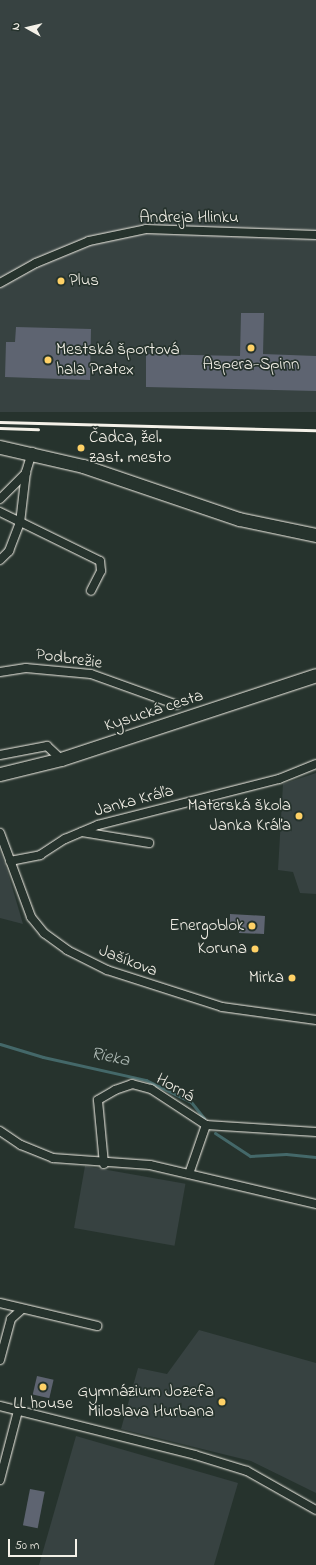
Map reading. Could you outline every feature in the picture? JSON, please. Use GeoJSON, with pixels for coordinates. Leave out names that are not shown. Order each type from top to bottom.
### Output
{"type":"FeatureCollection","features":[{"type":"Feature","properties":{"kind":"main road"},"geometry":{"type":"LineString","coordinates":[[0,447],[32,452],[83,466],[239,519],[316,535]]}},
{"type":"Feature","properties":{"kind":"main road","name":"Kysucká cesta"},"geometry":{"type":"LineString","coordinates":[[0,774],[61,759],[316,674]]}},
{"type":"Feature","properties":{"kind":"street","name":"Andreja Hlinku"},"geometry":{"type":"LineString","coordinates":[[0,283],[36,263],[89,242],[146,229],[316,235]]}},
{"type":"Feature","properties":{"kind":"street"},"geometry":{"type":"LineString","coordinates":[[0,560],[9,551],[20,523],[26,472],[32,452]]}},
{"type":"Feature","properties":{"kind":"street"},"geometry":{"type":"LineString","coordinates":[[0,499],[26,472]]}},
{"type":"Feature","properties":{"kind":"street"},"geometry":{"type":"LineString","coordinates":[[0,512],[100,561],[101,571],[90,591]]}},
{"type":"Feature","properties":{"kind":"street","name":"Podbrežie"},"geometry":{"type":"LineString","coordinates":[[0,672],[26,668],[91,674],[177,705]]}},
{"type":"Feature","properties":{"kind":"street"},"geometry":{"type":"LineString","coordinates":[[0,755],[47,746],[61,759]]}},
{"type":"Feature","properties":{"kind":"street","name":"Janka Kráľa"},"geometry":{"type":"LineString","coordinates":[[10,861],[40,855],[81,832],[279,779],[316,764]]}},
{"type":"Feature","properties":{"kind":"street"},"geometry":{"type":"LineString","coordinates":[[81,832],[149,843]]}},
{"type":"Feature","properties":{"kind":"street","name":"Jašíkova"},"geometry":{"type":"LineString","coordinates":[[0,833],[26,908],[37,925],[79,957],[166,991],[222,1007],[314,1018]]}},
{"type":"Feature","properties":{"kind":"street","name":"Horná"},"geometry":{"type":"LineString","coordinates":[[104,1164],[98,1100],[115,1090],[132,1084],[151,1089],[206,1125],[316,1132]]}},
{"type":"Feature","properties":{"kind":"street"},"geometry":{"type":"LineString","coordinates":[[189,1174],[206,1125]]}},
{"type":"Feature","properties":{"kind":"street"},"geometry":{"type":"LineString","coordinates":[[0,1131],[21,1145],[53,1158],[104,1164],[150,1165],[316,1204]]}},
{"type":"Feature","properties":{"kind":"street"},"geometry":{"type":"LineString","coordinates":[[0,1303],[97,1326]]}},
{"type":"Feature","properties":{"kind":"street"},"geometry":{"type":"LineString","coordinates":[[0,1360],[12,1319],[22,1309]]}},
{"type":"Feature","properties":{"kind":"street"},"geometry":{"type":"LineString","coordinates":[[0,1406],[195,1455],[247,1471],[316,1510]]}},
{"type":"Feature","properties":{"kind":"street"},"geometry":{"type":"LineString","coordinates":[[0,1480],[18,1411]]}},
{"type":"Feature","properties":{"kind":"shaded area"},"geometry":{"type":"Polygon","coordinates":[[[0,0],[316,0],[316,412],[0,412],[0,0]]]}},
{"type":"Feature","properties":{"kind":"shaded area","name":"Materská škola Janka Kráľa"},"geometry":{"type":"Polygon","coordinates":[[[316,773],[316,894],[300,893],[293,872],[278,870],[283,784],[316,773]]]}},
{"type":"Feature","properties":{"kind":"shaded area"},"geometry":{"type":"Polygon","coordinates":[[[0,851],[8,873],[23,924],[0,918],[0,851]]]}},
{"type":"Feature","properties":{"kind":"shaded area"},"geometry":{"type":"Polygon","coordinates":[[[85,1166],[185,1184],[175,1246],[74,1228],[85,1166]]]}},
{"type":"Feature","properties":{"kind":"shaded area","name":"Gymnázium Jozefa Miloslava Hurbana"},"geometry":{"type":"Polygon","coordinates":[[[199,1330],[316,1363],[316,1493],[251,1461],[121,1429],[138,1368],[167,1374],[199,1330]]]}},
{"type":"Feature","properties":{"kind":"shaded area"},"geometry":{"type":"Polygon","coordinates":[[[76,1436],[238,1483],[214,1565],[39,1565],[76,1436]]]}},
{"type":"Feature","properties":{"kind":"building","name":"Aspera-Spinn"},"geometry":{"type":"Polygon","coordinates":[[[241,313],[264,313],[263,354],[316,356],[316,391],[146,387],[146,354],[240,356],[241,313]]]}},
{"type":"Feature","properties":{"kind":"building","name":"Mestská športová hala Pratex"},"geometry":{"type":"Polygon","coordinates":[[[16,327],[91,329],[90,380],[5,377],[6,342],[15,342],[16,327]]]}},
{"type":"Feature","properties":{"kind":"building","name":"Energoblok"},"geometry":{"type":"Polygon","coordinates":[[[230,914],[265,916],[264,934],[239,933],[239,923],[230,923],[230,914]]]}},
{"type":"Feature","properties":{"kind":"building","name":"LL house"},"geometry":{"type":"Polygon","coordinates":[[[37,1376],[54,1380],[49,1398],[33,1395],[37,1376]]]}},
{"type":"Feature","properties":{"kind":"building"},"geometry":{"type":"Polygon","coordinates":[[[30,1489],[45,1492],[38,1528],[23,1525],[30,1489]]]}},
{"type":"Feature","properties":{"kind":"waterway","name":"Rieka"},"geometry":{"type":"LineString","coordinates":[[0,1044],[43,1057],[146,1080],[191,1102],[204,1118]]}},
{"type":"Feature","properties":{"kind":"waterway","name":"Rieka"},"geometry":{"type":"LineString","coordinates":[[215,1133],[250,1156],[286,1154],[316,1157]]}},
{"type":"Feature","properties":{"kind":"railway"},"geometry":{"type":"LineString","coordinates":[[0,422],[316,430]]}},
{"type":"Feature","properties":{"kind":"railway"},"geometry":{"type":"LineString","coordinates":[[0,428],[38,429]]}},
{"type":"Feature","properties":{"kind":"place","name":"Plus"},"geometry":{"type":"Point","coordinates":[61,281]}},
{"type":"Feature","properties":{"kind":"place","name":"Aspera-Spinn"},"geometry":{"type":"Point","coordinates":[251,348]}},
{"type":"Feature","properties":{"kind":"place","name":"Mestská športová hala Pratex"},"geometry":{"type":"Point","coordinates":[48,360]}},
{"type":"Feature","properties":{"kind":"place","name":"Čadca, žel. zast. mesto"},"geometry":{"type":"Point","coordinates":[81,448]}},
{"type":"Feature","properties":{"kind":"place","name":"Materská škola Janka Kráľa"},"geometry":{"type":"Point","coordinates":[299,816]}},
{"type":"Feature","properties":{"kind":"place","name":"Energoblok"},"geometry":{"type":"Point","coordinates":[252,926]}},
{"type":"Feature","properties":{"kind":"place","name":"Koruna"},"geometry":{"type":"Point","coordinates":[255,949]}},
{"type":"Feature","properties":{"kind":"place","name":"Mirka"},"geometry":{"type":"Point","coordinates":[292,978]}},
{"type":"Feature","properties":{"kind":"place","name":"LL house"},"geometry":{"type":"Point","coordinates":[43,1387]}},
{"type":"Feature","properties":{"kind":"place","name":"Gymnázium Jozefa Miloslava Hurbana"},"geometry":{"type":"Point","coordinates":[222,1402]}}]}
